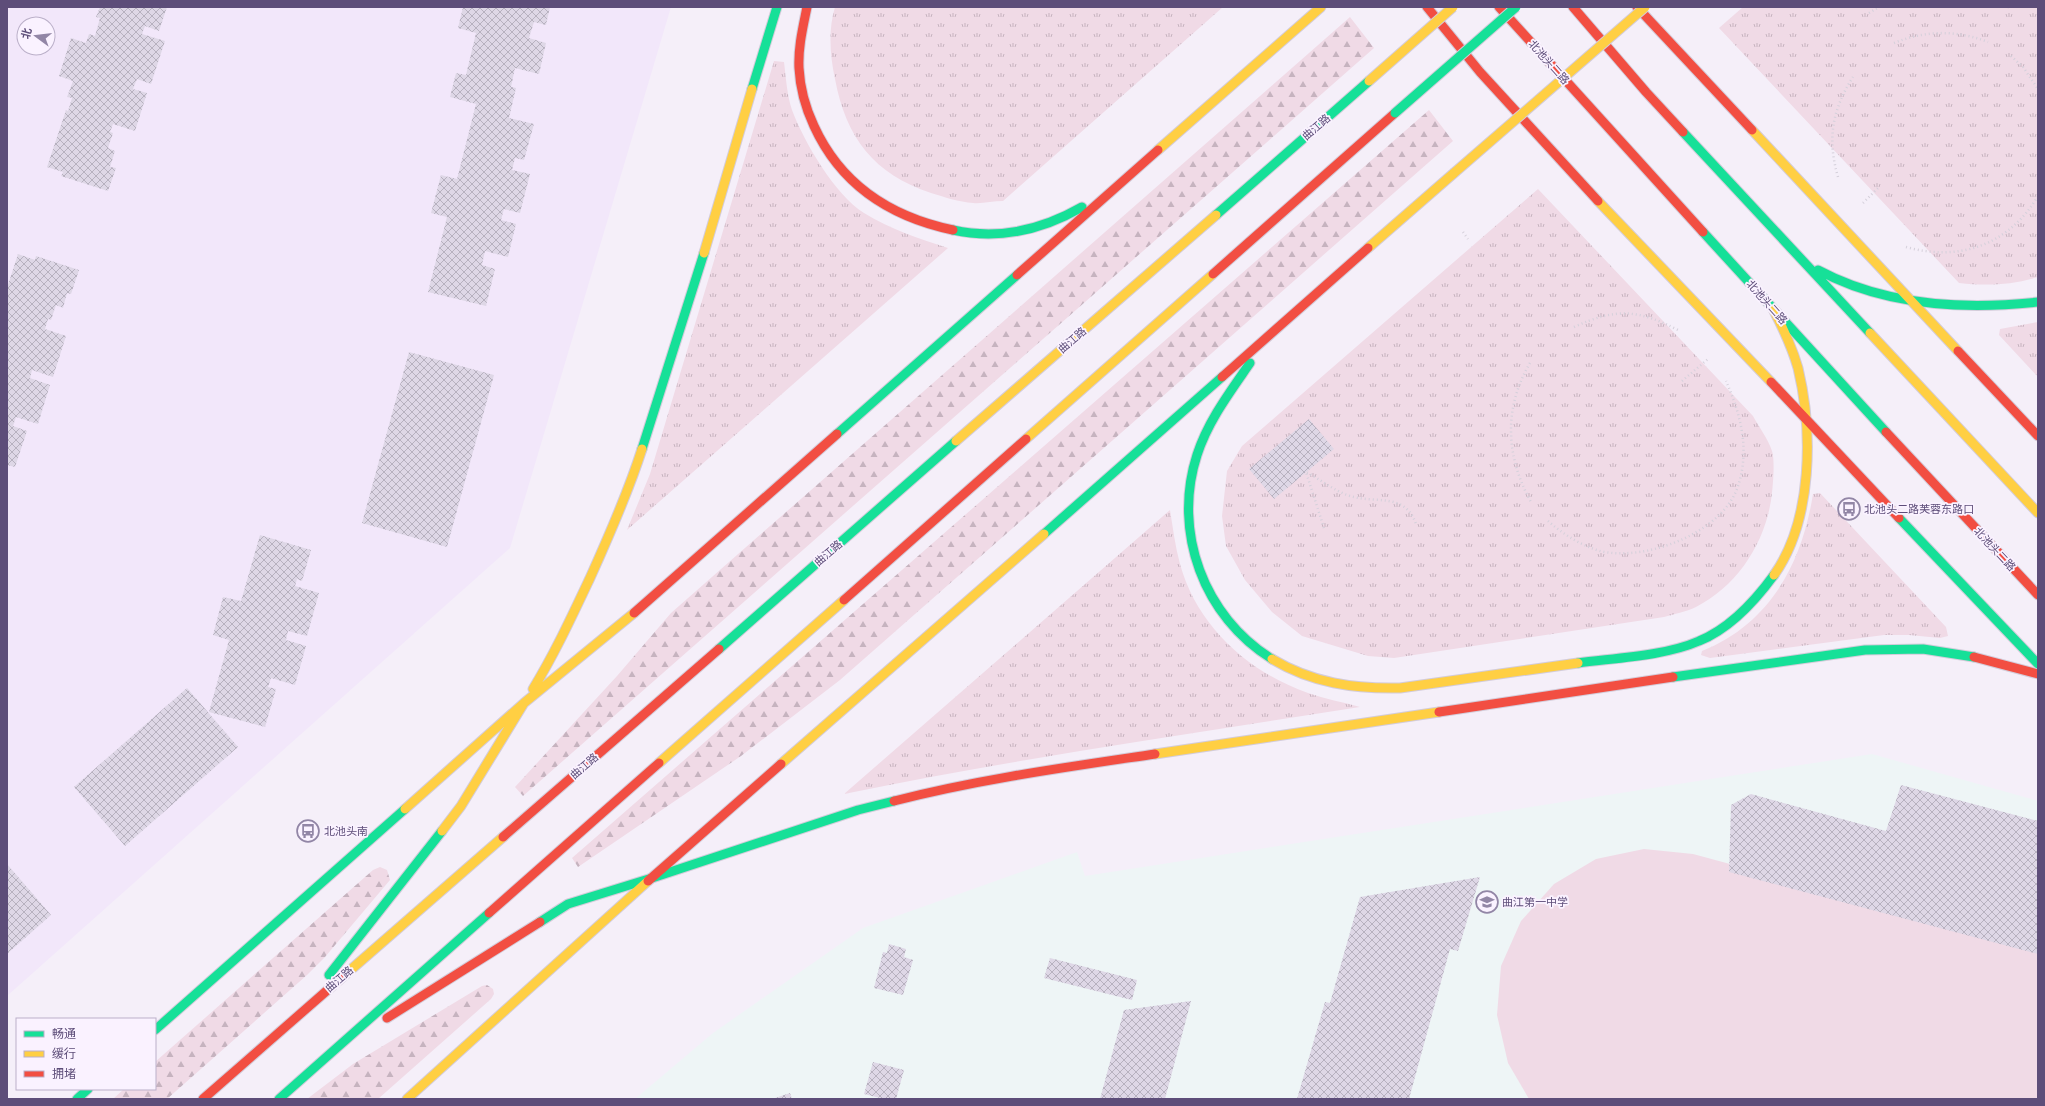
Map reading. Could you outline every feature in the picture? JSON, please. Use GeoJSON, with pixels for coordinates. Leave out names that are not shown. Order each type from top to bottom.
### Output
{"type":"FeatureCollection","features":[{"type":"Feature","properties":{"kind":"main road"},"geometry":{"type":"LineString","coordinates":[[296,1016],[461,806],[556,651],[630,487],[687,309],[776,7]]}},
{"type":"Feature","properties":{"kind":"main road"},"geometry":{"type":"LineString","coordinates":[[807,7],[801,37],[799,67],[806,104],[815,130],[828,153],[844,174],[865,193],[889,208],[917,221],[943,228],[971,233],[1010,234],[1043,228],[1077,211],[1129,178]]}},
{"type":"Feature","properties":{"kind":"main road"},"geometry":{"type":"LineString","coordinates":[[1427,7],[1480,72],[1564,166],[2038,664]]}},
{"type":"Feature","properties":{"kind":"main road","name":"曲江路"},"geometry":{"type":"LineString","coordinates":[[203,1099],[296,1016],[1453,7]]}},
{"type":"Feature","properties":{"kind":"main road","name":"北池头二路"},"geometry":{"type":"LineString","coordinates":[[1499,7],[1773,309],[2038,595]]}},
{"type":"Feature","properties":{"kind":"main road"},"geometry":{"type":"LineString","coordinates":[[279,1099],[1516,7]]}},
{"type":"Feature","properties":{"kind":"main road"},"geometry":{"type":"LineString","coordinates":[[1573,7],[1646,92],[2038,513]]}},
{"type":"Feature","properties":{"kind":"main road"},"geometry":{"type":"LineString","coordinates":[[1637,7],[2038,436]]}},
{"type":"Feature","properties":{"kind":"main road"},"geometry":{"type":"LineString","coordinates":[[407,1099],[652,878],[1645,7]]}},
{"type":"Feature","properties":{"kind":"main road"},"geometry":{"type":"LineString","coordinates":[[156,1029],[524,703],[626,620],[1318,10]]}},
{"type":"Feature","properties":{"kind":"main road"},"geometry":{"type":"LineString","coordinates":[[1803,261],[1834,280],[1864,291],[1914,302],[1956,305],[2038,302]]}},
{"type":"Feature","properties":{"kind":"main road"},"geometry":{"type":"LineString","coordinates":[[1264,341],[1219,411],[1202,443],[1194,464],[1189,492],[1188,520],[1197,570],[1207,593],[1219,612],[1258,649],[1278,662],[1298,672],[1322,681],[1351,687],[1378,689],[1400,688],[1676,649],[1701,640],[1722,628],[1745,608],[1764,587],[1782,561],[1794,533],[1802,501],[1806,463],[1807,422],[1804,396],[1792,346],[1785,329],[1773,309]]}},
{"type":"Feature","properties":{"kind":"main road"},"geometry":{"type":"LineString","coordinates":[[330,1054],[568,904],[858,810],[928,792],[1021,774],[1846,651],[1885,648],[1923,649],[1963,654],[2038,674]]}},
{"type":"Feature","properties":{"kind":"main road"},"geometry":{"type":"LineString","coordinates":[[76,1099],[87,1090]]}},
{"type":"Feature","properties":{"kind":"path"},"geometry":{"type":"LineString","coordinates":[[1869,13],[1879,7]]}},
{"type":"Feature","properties":{"kind":"path"},"geometry":{"type":"LineString","coordinates":[[1894,43],[1920,34],[1939,32],[1958,34],[1988,42]]}},
{"type":"Feature","properties":{"kind":"path"},"geometry":{"type":"LineString","coordinates":[[2011,56],[2023,67],[2038,89]]}},
{"type":"Feature","properties":{"kind":"path"},"geometry":{"type":"LineString","coordinates":[[1838,177],[1832,157],[1834,121],[1844,94],[1853,77]]}},
{"type":"Feature","properties":{"kind":"path"},"geometry":{"type":"LineString","coordinates":[[1863,203],[1879,187]]}},
{"type":"Feature","properties":{"kind":"path"},"geometry":{"type":"LineString","coordinates":[[1906,248],[1923,252],[1958,252],[1980,246],[2005,233],[2020,221],[2038,196]]}},
{"type":"Feature","properties":{"kind":"path"},"geometry":{"type":"LineString","coordinates":[[1463,232],[1468,239]]}},
{"type":"Feature","properties":{"kind":"path"},"geometry":{"type":"LineString","coordinates":[[1574,327],[1603,316],[1623,313],[1642,314],[1684,333]]}},
{"type":"Feature","properties":{"kind":"path"},"geometry":{"type":"LineString","coordinates":[[1682,381],[1708,359]]}},
{"type":"Feature","properties":{"kind":"path"},"geometry":{"type":"LineString","coordinates":[[1530,363],[1526,370],[1513,408],[1510,430],[1511,450],[1516,470],[1531,502]]}},
{"type":"Feature","properties":{"kind":"path"},"geometry":{"type":"LineString","coordinates":[[1548,521],[1563,534],[1582,544],[1601,551],[1621,552],[1641,552],[1661,547],[1705,527],[1728,505],[1738,487],[1743,467],[1744,442],[1740,419],[1725,378]]}},
{"type":"Feature","properties":{"kind":"path"},"geometry":{"type":"LineString","coordinates":[[1324,528],[1306,472],[1348,496],[1390,501],[1401,504],[1408,508],[1413,514],[1416,524]]}},
{"type":"Feature","properties":{"kind":"shaded area"},"geometry":{"type":"Polygon","coordinates":[[[7,7],[671,7],[510,548],[7,996],[7,7]]]}},
{"type":"Feature","properties":{"kind":"shaded area","name":"曲江第一中学"},"geometry":{"type":"Polygon","coordinates":[[[1872,754],[2038,801],[2038,1099],[635,1099],[713,1033],[863,928],[1077,852],[1085,876],[1872,754]]]}},
{"type":"Feature","properties":{"kind":"green space"},"geometry":{"type":"Polygon","coordinates":[[[835,7],[1223,7],[1003,201],[976,203],[962,202],[946,198],[911,185],[878,164],[855,136],[840,100],[832,61],[830,43],[831,25],[835,7]]]}},
{"type":"Feature","properties":{"kind":"green space"},"geometry":{"type":"Polygon","coordinates":[[[1743,7],[2038,7],[2038,277],[2018,282],[1999,284],[1959,283],[1719,28],[1743,7]]]}},
{"type":"Feature","properties":{"kind":"green space"},"geometry":{"type":"Polygon","coordinates":[[[1350,17],[1374,48],[523,796],[515,787],[617,676],[671,613],[1350,17]]]}},
{"type":"Feature","properties":{"kind":"green space"},"geometry":{"type":"Polygon","coordinates":[[[774,61],[784,62],[789,98],[797,123],[812,152],[842,194],[853,205],[874,219],[905,233],[948,248],[627,530],[650,474],[774,61]]]}},
{"type":"Feature","properties":{"kind":"green space"},"geometry":{"type":"Polygon","coordinates":[[[1429,110],[1453,141],[840,680],[741,756],[578,867],[572,858],[1429,110]]]}},
{"type":"Feature","properties":{"kind":"green space"},"geometry":{"type":"Polygon","coordinates":[[[1538,189],[1753,416],[1772,451],[1774,472],[1769,510],[1764,528],[1757,544],[1738,574],[1711,598],[1692,609],[1664,617],[1394,658],[1368,656],[1302,636],[1272,612],[1245,580],[1226,546],[1222,516],[1227,471],[1242,446],[1538,189]]]}},
{"type":"Feature","properties":{"kind":"green space"},"geometry":{"type":"Polygon","coordinates":[[[2038,322],[2038,377],[1999,335],[2000,329],[2038,322]]]}},
{"type":"Feature","properties":{"kind":"green space"},"geometry":{"type":"Polygon","coordinates":[[[1820,493],[1946,627],[1948,636],[1940,638],[1909,635],[1884,635],[1710,658],[1701,655],[1702,651],[1726,639],[1746,625],[1764,608],[1779,588],[1791,567],[1801,544],[1813,494],[1820,493]]]}},
{"type":"Feature","properties":{"kind":"green space"},"geometry":{"type":"Polygon","coordinates":[[[1170,510],[1178,557],[1188,586],[1212,627],[1228,644],[1265,673],[1286,684],[1314,695],[1360,707],[1037,758],[844,794],[1170,510]]]}},
{"type":"Feature","properties":{"kind":"green space"},"geometry":{"type":"Polygon","coordinates":[[[1644,849],[1693,854],[2038,947],[2038,1099],[1529,1099],[1508,1063],[1497,1015],[1501,966],[1521,921],[1554,884],[1596,859],[1644,849]]]}},
{"type":"Feature","properties":{"kind":"green space"},"geometry":{"type":"Polygon","coordinates":[[[380,867],[387,870],[390,880],[325,957],[307,975],[167,1099],[113,1099],[123,1090],[156,1090],[156,1061],[373,870],[380,867]]]}},
{"type":"Feature","properties":{"kind":"green space"},"geometry":{"type":"Polygon","coordinates":[[[487,985],[493,989],[494,994],[491,999],[378,1099],[307,1099],[353,1064],[482,986],[487,985]]]}},
{"type":"Feature","properties":{"kind":"building"},"geometry":{"type":"Polygon","coordinates":[[[100,7],[167,7],[159,31],[145,26],[142,34],[165,41],[151,84],[137,79],[133,89],[147,93],[135,131],[113,124],[110,132],[113,133],[108,148],[115,151],[110,167],[116,168],[108,191],[61,176],[63,172],[47,167],[66,110],[68,111],[72,98],[67,97],[73,81],[59,76],[71,38],[86,43],[89,34],[95,36],[100,18],[96,17],[100,7]]]}},
{"type":"Feature","properties":{"kind":"building"},"geometry":{"type":"Polygon","coordinates":[[[463,7],[550,7],[546,25],[534,22],[529,38],[546,43],[539,74],[515,68],[511,87],[516,88],[509,118],[534,124],[524,160],[515,158],[512,170],[530,174],[520,213],[504,209],[501,220],[516,224],[508,257],[485,251],[482,265],[495,269],[486,306],[428,292],[447,217],[431,213],[441,175],[457,179],[476,104],[450,97],[456,73],[466,75],[476,33],[458,28],[463,7]]]}},
{"type":"Feature","properties":{"kind":"building"},"geometry":{"type":"Polygon","coordinates":[[[18,254],[35,260],[36,256],[79,270],[71,294],[67,293],[63,308],[56,305],[51,320],[48,319],[45,329],[66,336],[53,377],[32,370],[30,378],[50,385],[38,424],[16,417],[13,426],[27,431],[15,467],[7,465],[7,288],[18,254]]]}},
{"type":"Feature","properties":{"kind":"building"},"geometry":{"type":"Polygon","coordinates":[[[409,352],[494,375],[447,547],[362,523],[409,352]]]}},
{"type":"Feature","properties":{"kind":"building"},"geometry":{"type":"Polygon","coordinates":[[[1309,419],[1334,449],[1274,499],[1249,469],[1309,419]]]}},
{"type":"Feature","properties":{"kind":"building"},"geometry":{"type":"Polygon","coordinates":[[[260,535],[311,550],[302,581],[297,579],[295,586],[319,593],[307,636],[288,631],[286,640],[306,646],[295,685],[271,678],[268,687],[276,689],[265,727],[209,712],[229,640],[213,635],[223,597],[241,601],[260,535]]]}},
{"type":"Feature","properties":{"kind":"building"},"geometry":{"type":"Polygon","coordinates":[[[187,688],[238,747],[125,846],[74,787],[187,688]]]}},
{"type":"Feature","properties":{"kind":"building"},"geometry":{"type":"Polygon","coordinates":[[[1901,785],[2038,821],[2038,954],[1729,872],[1731,805],[1751,794],[1886,831],[1901,785]]]}},
{"type":"Feature","properties":{"kind":"building"},"geometry":{"type":"Polygon","coordinates":[[[7,864],[51,915],[7,954],[7,864]]]}},
{"type":"Feature","properties":{"kind":"building"},"geometry":{"type":"Polygon","coordinates":[[[1480,877],[1458,951],[1450,949],[1409,1099],[1297,1099],[1325,1002],[1330,1003],[1360,897],[1480,877]]]}},
{"type":"Feature","properties":{"kind":"building"},"geometry":{"type":"Polygon","coordinates":[[[889,944],[906,949],[904,957],[913,960],[903,995],[874,988],[883,952],[887,953],[889,944]]]}},
{"type":"Feature","properties":{"kind":"building"},"geometry":{"type":"Polygon","coordinates":[[[1050,958],[1137,980],[1132,1000],[1044,978],[1050,958]]]}},
{"type":"Feature","properties":{"kind":"building"},"geometry":{"type":"Polygon","coordinates":[[[1191,1001],[1165,1099],[1100,1099],[1124,1010],[1191,1001]]]}},
{"type":"Feature","properties":{"kind":"building"},"geometry":{"type":"Polygon","coordinates":[[[873,1062],[904,1070],[896,1099],[884,1099],[864,1094],[873,1062]]]}},
{"type":"Feature","properties":{"kind":"building"},"geometry":{"type":"Polygon","coordinates":[[[790,1093],[792,1099],[772,1099],[790,1093]]]}},
{"type":"Feature","properties":{"kind":"traffic: fast"},"geometry":{"type":"LineString","coordinates":[[752,89],[777,7]]}},
{"type":"Feature","properties":{"kind":"traffic: fast"},"geometry":{"type":"LineString","coordinates":[[1395,113],[1516,7]]}},
{"type":"Feature","properties":{"kind":"traffic: fast"},"geometry":{"type":"LineString","coordinates":[[1216,215],[1369,81]]}},
{"type":"Feature","properties":{"kind":"traffic: fast"},"geometry":{"type":"LineString","coordinates":[[1683,132],[1870,333]]}},
{"type":"Feature","properties":{"kind":"traffic: fast"},"geometry":{"type":"LineString","coordinates":[[953,230],[987,234],[1019,231],[1051,222],[1082,207]]}},
{"type":"Feature","properties":{"kind":"traffic: fast"},"geometry":{"type":"LineString","coordinates":[[1703,232],[1886,432]]}},
{"type":"Feature","properties":{"kind":"traffic: fast"},"geometry":{"type":"LineString","coordinates":[[642,449],[704,253]]}},
{"type":"Feature","properties":{"kind":"traffic: fast"},"geometry":{"type":"LineString","coordinates":[[1818,270],[1844,282],[1870,291],[1898,298],[1925,302],[1954,305],[2038,302]]}},
{"type":"Feature","properties":{"kind":"traffic: fast"},"geometry":{"type":"LineString","coordinates":[[837,434],[1017,275]]}},
{"type":"Feature","properties":{"kind":"traffic: fast"},"geometry":{"type":"LineString","coordinates":[[1250,363],[1220,407],[1202,442],[1197,455],[1190,484],[1189,513],[1192,542],[1200,570],[1212,596],[1228,620],[1248,641],[1272,659]]}},
{"type":"Feature","properties":{"kind":"traffic: fast"},"geometry":{"type":"LineString","coordinates":[[1044,534],[1222,377]]}},
{"type":"Feature","properties":{"kind":"traffic: fast"},"geometry":{"type":"LineString","coordinates":[[719,649],[956,441]]}},
{"type":"Feature","properties":{"kind":"traffic: fast"},"geometry":{"type":"LineString","coordinates":[[1899,518],[2038,664]]}},
{"type":"Feature","properties":{"kind":"traffic: fast"},"geometry":{"type":"LineString","coordinates":[[1578,663],[1656,653],[1686,646],[1699,641],[1710,636],[1731,622],[1750,604],[1774,575]]}},
{"type":"Feature","properties":{"kind":"traffic: fast"},"geometry":{"type":"LineString","coordinates":[[1673,677],[1865,650],[1923,649],[1974,657]]}},
{"type":"Feature","properties":{"kind":"traffic: fast"},"geometry":{"type":"LineString","coordinates":[[652,878],[858,810],[894,801]]}},
{"type":"Feature","properties":{"kind":"traffic: fast"},"geometry":{"type":"LineString","coordinates":[[156,1029],[405,809]]}},
{"type":"Feature","properties":{"kind":"traffic: fast"},"geometry":{"type":"LineString","coordinates":[[329,975],[442,831]]}},
{"type":"Feature","properties":{"kind":"traffic: fast"},"geometry":{"type":"LineString","coordinates":[[540,922],[568,904],[652,878]]}},
{"type":"Feature","properties":{"kind":"traffic: fast"},"geometry":{"type":"LineString","coordinates":[[279,1099],[489,913]]}},
{"type":"Feature","properties":{"kind":"traffic: fast"},"geometry":{"type":"LineString","coordinates":[[77,1099],[87,1090]]}},
{"type":"Feature","properties":{"kind":"traffic: slow"},"geometry":{"type":"LineString","coordinates":[[1158,150],[1321,7]]}},
{"type":"Feature","properties":{"kind":"traffic: slow"},"geometry":{"type":"LineString","coordinates":[[1369,81],[1453,7]]}},
{"type":"Feature","properties":{"kind":"traffic: slow"},"geometry":{"type":"LineString","coordinates":[[1454,173],[1645,7]]}},
{"type":"Feature","properties":{"kind":"traffic: slow"},"geometry":{"type":"LineString","coordinates":[[704,253],[752,89]]}},
{"type":"Feature","properties":{"kind":"traffic: slow"},"geometry":{"type":"LineString","coordinates":[[1752,130],[1958,351]]}},
{"type":"Feature","properties":{"kind":"traffic: slow"},"geometry":{"type":"LineString","coordinates":[[1368,248],[1454,173]]}},
{"type":"Feature","properties":{"kind":"traffic: slow"},"geometry":{"type":"LineString","coordinates":[[1598,201],[1771,382]]}},
{"type":"Feature","properties":{"kind":"traffic: slow"},"geometry":{"type":"LineString","coordinates":[[956,441],[1216,215]]}},
{"type":"Feature","properties":{"kind":"traffic: slow"},"geometry":{"type":"LineString","coordinates":[[1026,439],[1213,274]]}},
{"type":"Feature","properties":{"kind":"traffic: slow"},"geometry":{"type":"LineString","coordinates":[[1773,309],[1787,338],[1798,368],[1806,419],[1807,447],[1803,502],[1787,553],[1774,575]]}},
{"type":"Feature","properties":{"kind":"traffic: slow"},"geometry":{"type":"LineString","coordinates":[[1870,333],[2038,513]]}},
{"type":"Feature","properties":{"kind":"traffic: slow"},"geometry":{"type":"LineString","coordinates":[[533,689],[556,648],[590,578],[624,498],[642,449]]}},
{"type":"Feature","properties":{"kind":"traffic: slow"},"geometry":{"type":"LineString","coordinates":[[781,764],[1044,534]]}},
{"type":"Feature","properties":{"kind":"traffic: slow"},"geometry":{"type":"LineString","coordinates":[[659,763],[844,600]]}},
{"type":"Feature","properties":{"kind":"traffic: slow"},"geometry":{"type":"LineString","coordinates":[[405,809],[524,703],[634,613]]}},
{"type":"Feature","properties":{"kind":"traffic: slow"},"geometry":{"type":"LineString","coordinates":[[1272,659],[1302,674],[1318,679],[1350,686],[1383,688],[1400,688],[1578,663]]}},
{"type":"Feature","properties":{"kind":"traffic: slow"},"geometry":{"type":"LineString","coordinates":[[442,831],[461,806],[524,703]]}},
{"type":"Feature","properties":{"kind":"traffic: slow"},"geometry":{"type":"LineString","coordinates":[[1155,754],[1439,712]]}},
{"type":"Feature","properties":{"kind":"traffic: slow"},"geometry":{"type":"LineString","coordinates":[[347,973],[503,837]]}},
{"type":"Feature","properties":{"kind":"traffic: slow"},"geometry":{"type":"LineString","coordinates":[[407,1099],[648,881]]}},
{"type":"Feature","properties":{"kind":"traffic: jam"},"geometry":{"type":"LineString","coordinates":[[807,7],[800,45],[800,75],[802,90],[808,112],[825,147],[838,165],[853,181],[870,195],[909,217],[953,230]]}},
{"type":"Feature","properties":{"kind":"traffic: jam"},"geometry":{"type":"LineString","coordinates":[[1427,7],[1480,72],[1598,201]]}},
{"type":"Feature","properties":{"kind":"traffic: jam"},"geometry":{"type":"LineString","coordinates":[[1499,7],[1703,232]]}},
{"type":"Feature","properties":{"kind":"traffic: jam"},"geometry":{"type":"LineString","coordinates":[[1573,7],[1646,92],[1683,132]]}},
{"type":"Feature","properties":{"kind":"traffic: jam"},"geometry":{"type":"LineString","coordinates":[[1637,7],[1752,130]]}},
{"type":"Feature","properties":{"kind":"traffic: jam"},"geometry":{"type":"LineString","coordinates":[[1213,274],[1395,113]]}},
{"type":"Feature","properties":{"kind":"traffic: jam"},"geometry":{"type":"LineString","coordinates":[[1017,275],[1158,150]]}},
{"type":"Feature","properties":{"kind":"traffic: jam"},"geometry":{"type":"LineString","coordinates":[[1222,377],[1368,248]]}},
{"type":"Feature","properties":{"kind":"traffic: jam"},"geometry":{"type":"LineString","coordinates":[[1958,351],[2038,436]]}},
{"type":"Feature","properties":{"kind":"traffic: jam"},"geometry":{"type":"LineString","coordinates":[[1771,382],[1899,518]]}},
{"type":"Feature","properties":{"kind":"traffic: jam"},"geometry":{"type":"LineString","coordinates":[[1886,432],[2038,595]]}},
{"type":"Feature","properties":{"kind":"traffic: jam"},"geometry":{"type":"LineString","coordinates":[[634,613],[837,434]]}},
{"type":"Feature","properties":{"kind":"traffic: jam"},"geometry":{"type":"LineString","coordinates":[[844,600],[1026,439]]}},
{"type":"Feature","properties":{"kind":"traffic: jam"},"geometry":{"type":"LineString","coordinates":[[503,837],[719,649]]}},
{"type":"Feature","properties":{"kind":"traffic: jam"},"geometry":{"type":"LineString","coordinates":[[1974,657],[2038,674]]}},
{"type":"Feature","properties":{"kind":"traffic: jam"},"geometry":{"type":"LineString","coordinates":[[1439,712],[1673,677]]}},
{"type":"Feature","properties":{"kind":"traffic: jam"},"geometry":{"type":"LineString","coordinates":[[894,801],[991,780],[1155,754]]}},
{"type":"Feature","properties":{"kind":"traffic: jam"},"geometry":{"type":"LineString","coordinates":[[489,913],[659,763]]}},
{"type":"Feature","properties":{"kind":"traffic: jam"},"geometry":{"type":"LineString","coordinates":[[648,881],[781,764]]}},
{"type":"Feature","properties":{"kind":"traffic: jam"},"geometry":{"type":"LineString","coordinates":[[387,1018],[540,922]]}},
{"type":"Feature","properties":{"kind":"traffic: jam"},"geometry":{"type":"LineString","coordinates":[[203,1099],[347,973]]}},
{"type":"Feature","properties":{"kind":"place","name":"北池头二路芙蓉东路口"},"geometry":{"type":"Point","coordinates":[1849,509]}},
{"type":"Feature","properties":{"kind":"place","name":"北池头南"},"geometry":{"type":"Point","coordinates":[308,831]}},
{"type":"Feature","properties":{"kind":"place","name":"曲江第一中学"},"geometry":{"type":"Point","coordinates":[1487,902]}}]}
